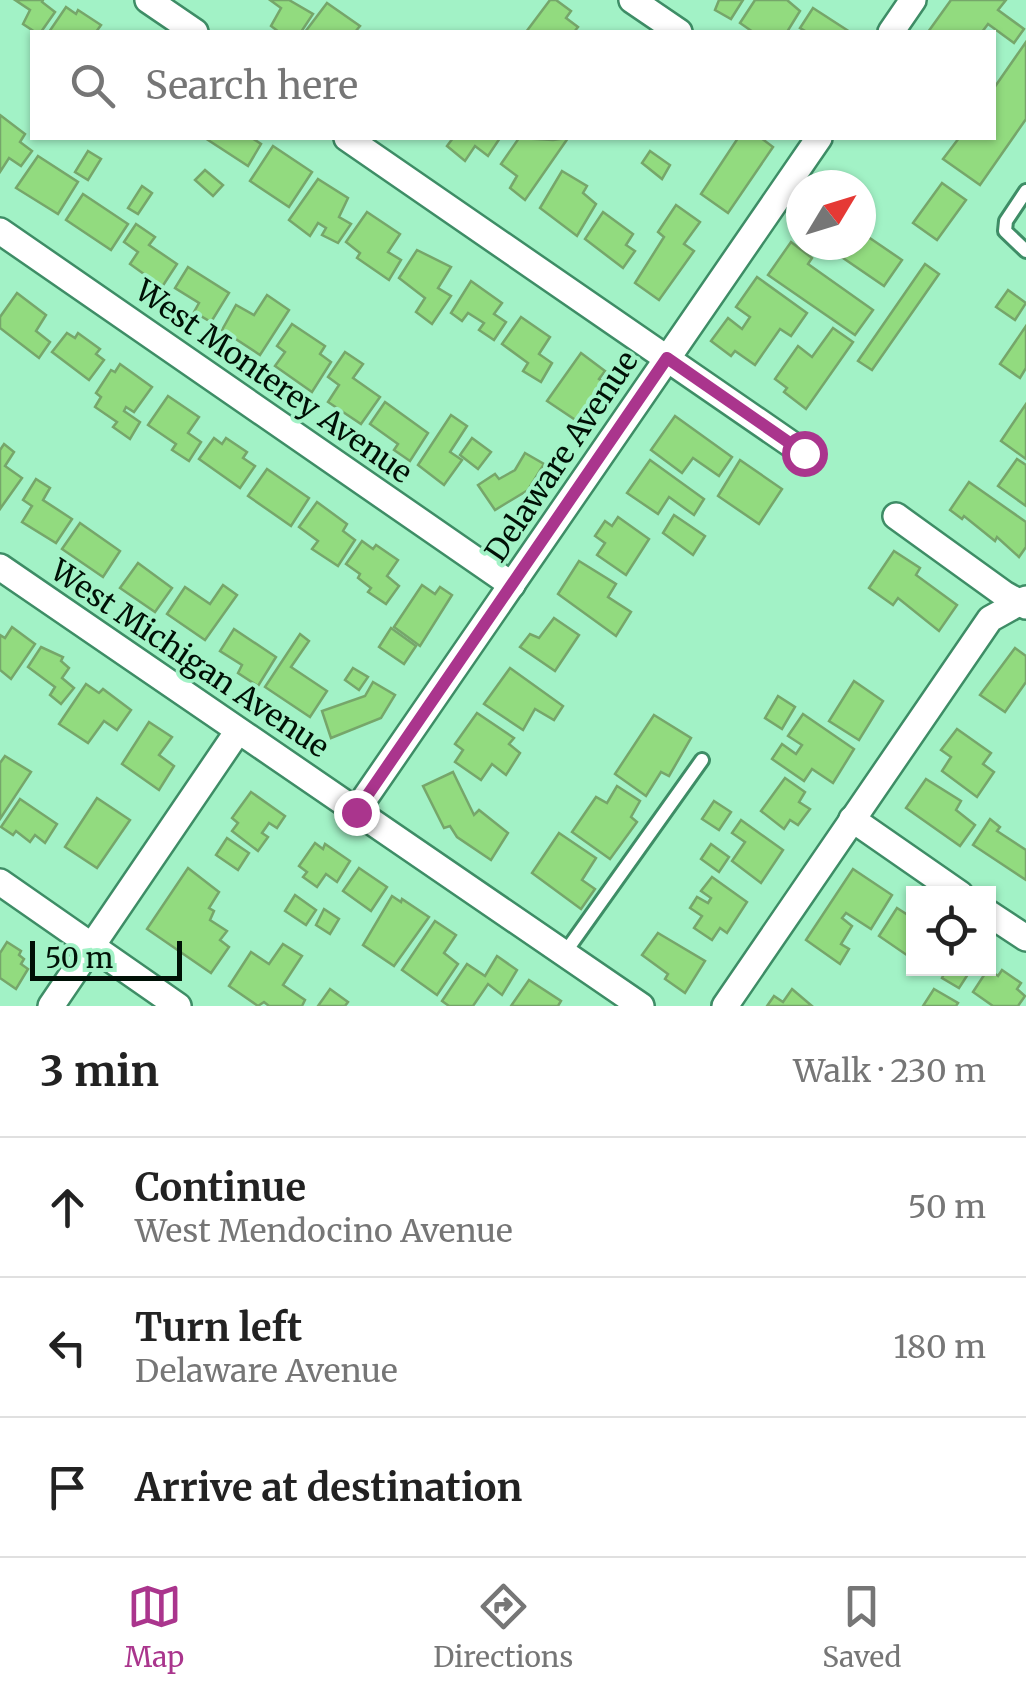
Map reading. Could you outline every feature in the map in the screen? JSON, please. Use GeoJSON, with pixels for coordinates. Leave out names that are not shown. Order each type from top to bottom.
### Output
{"type":"FeatureCollection","features":[{"type":"Feature","properties":{"kind":"street"},"geometry":{"type":"LineString","coordinates":[[148,0],[192,30]]}},
{"type":"Feature","properties":{"kind":"street"},"geometry":{"type":"LineString","coordinates":[[632,0],[676,30]]}},
{"type":"Feature","properties":{"kind":"street"},"geometry":{"type":"LineString","coordinates":[[892,30],[913,0]]}},
{"type":"Feature","properties":{"kind":"street"},"geometry":{"type":"LineString","coordinates":[[350,140],[804,453]]}},
{"type":"Feature","properties":{"kind":"street","name":"Delaware Avenue"},"geometry":{"type":"LineString","coordinates":[[356,812],[818,140]]}},
{"type":"Feature","properties":{"kind":"street","name":"West Monterey Avenue"},"geometry":{"type":"LineString","coordinates":[[0,231],[512,585]]}},
{"type":"Feature","properties":{"kind":"street"},"geometry":{"type":"LineString","coordinates":[[896,516],[1004,594],[1024,602]]}},
{"type":"Feature","properties":{"kind":"street","name":"West Michigan Avenue"},"geometry":{"type":"LineString","coordinates":[[0,567],[641,1006]]}},
{"type":"Feature","properties":{"kind":"street"},"geometry":{"type":"LineString","coordinates":[[725,1006],[990,618],[1024,602]]}},
{"type":"Feature","properties":{"kind":"street"},"geometry":{"type":"LineString","coordinates":[[51,1006],[238,731]]}},
{"type":"Feature","properties":{"kind":"street"},"geometry":{"type":"LineString","coordinates":[[852,820],[948,886]]}},
{"type":"Feature","properties":{"kind":"street"},"geometry":{"type":"LineString","coordinates":[[0,882],[178,1006]]}},
{"type":"Feature","properties":{"kind":"street"},"geometry":{"type":"LineString","coordinates":[[996,918],[1026,938]]}},
{"type":"Feature","properties":{"kind":"lane"},"geometry":{"type":"LineString","coordinates":[[1026,191],[1006,221],[1005,231],[1026,250]]}},
{"type":"Feature","properties":{"kind":"lane"},"geometry":{"type":"LineString","coordinates":[[564,954],[702,760]]}},
{"type":"Feature","properties":{"kind":"building"},"geometry":{"type":"Polygon","coordinates":[[[15,0],[43,0],[55,12],[42,30],[32,30],[23,24],[30,10],[15,0]]]}},
{"type":"Feature","properties":{"kind":"building"},"geometry":{"type":"Polygon","coordinates":[[[270,0],[289,0],[313,14],[302,30],[276,30],[271,26],[281,8],[270,0]]]}},
{"type":"Feature","properties":{"kind":"building"},"geometry":{"type":"Polygon","coordinates":[[[550,0],[571,11],[566,18],[578,27],[576,30],[528,30],[550,0]]]}},
{"type":"Feature","properties":{"kind":"building"},"geometry":{"type":"Polygon","coordinates":[[[719,0],[743,0],[731,19],[715,10],[719,0]]]}},
{"type":"Feature","properties":{"kind":"building"},"geometry":{"type":"Polygon","coordinates":[[[755,0],[787,0],[800,11],[788,30],[750,30],[740,23],[755,0]]]}},
{"type":"Feature","properties":{"kind":"building"},"geometry":{"type":"Polygon","coordinates":[[[951,0],[1006,0],[998,10],[1024,29],[1014,43],[988,24],[984,30],[929,30],[951,0]]]}},
{"type":"Feature","properties":{"kind":"building"},"geometry":{"type":"Polygon","coordinates":[[[327,3],[360,26],[357,30],[307,30],[327,3]]]}},
{"type":"Feature","properties":{"kind":"building"},"geometry":{"type":"Polygon","coordinates":[[[66,7],[101,25],[97,30],[50,30],[66,7]]]}},
{"type":"Feature","properties":{"kind":"building"},"geometry":{"type":"Polygon","coordinates":[[[813,8],[847,30],[804,30],[800,28],[813,8]]]}},
{"type":"Feature","properties":{"kind":"building"},"geometry":{"type":"Polygon","coordinates":[[[1026,42],[1026,119],[980,185],[943,159],[957,140],[996,140],[996,85],[1026,42]]]}},
{"type":"Feature","properties":{"kind":"building"},"geometry":{"type":"Polygon","coordinates":[[[0,115],[25,134],[20,142],[32,151],[21,166],[9,158],[0,172],[0,115]]]}},
{"type":"Feature","properties":{"kind":"building"},"geometry":{"type":"Polygon","coordinates":[[[208,140],[255,140],[261,144],[248,166],[208,140]]]}},
{"type":"Feature","properties":{"kind":"building"},"geometry":{"type":"Polygon","coordinates":[[[452,140],[499,140],[488,156],[475,146],[465,161],[447,146],[452,140]]]}},
{"type":"Feature","properties":{"kind":"building"},"geometry":{"type":"Polygon","coordinates":[[[518,140],[567,140],[525,200],[510,188],[517,176],[501,164],[518,140]]]}},
{"type":"Feature","properties":{"kind":"building"},"geometry":{"type":"Polygon","coordinates":[[[737,140],[764,140],[773,147],[728,213],[701,194],[737,140]]]}},
{"type":"Feature","properties":{"kind":"building"},"geometry":{"type":"Polygon","coordinates":[[[273,146],[312,172],[289,207],[250,181],[273,146]]]}},
{"type":"Feature","properties":{"kind":"building"},"geometry":{"type":"Polygon","coordinates":[[[88,151],[101,159],[88,180],[75,172],[88,151]]]}},
{"type":"Feature","properties":{"kind":"building"},"geometry":{"type":"Polygon","coordinates":[[[650,151],[670,165],[662,179],[642,163],[650,151]]]}},
{"type":"Feature","properties":{"kind":"building"},"geometry":{"type":"Polygon","coordinates":[[[38,156],[78,182],[58,214],[16,188],[38,156]]]}},
{"type":"Feature","properties":{"kind":"building"},"geometry":{"type":"Polygon","coordinates":[[[205,170],[223,185],[213,196],[195,180],[205,170]]]}},
{"type":"Feature","properties":{"kind":"building"},"geometry":{"type":"Polygon","coordinates":[[[562,171],[587,186],[583,193],[596,204],[577,236],[540,208],[562,171]]]}},
{"type":"Feature","properties":{"kind":"building"},"geometry":{"type":"Polygon","coordinates":[[[318,179],[348,198],[339,217],[351,224],[338,243],[322,235],[326,228],[318,223],[310,236],[289,220],[318,179]]]}},
{"type":"Feature","properties":{"kind":"building"},"geometry":{"type":"Polygon","coordinates":[[[942,183],[966,200],[937,240],[913,223],[942,183]]]}},
{"type":"Feature","properties":{"kind":"building"},"geometry":{"type":"Polygon","coordinates":[[[142,186],[152,193],[138,214],[128,208],[142,186]]]}},
{"type":"Feature","properties":{"kind":"building"},"geometry":{"type":"Polygon","coordinates":[[[83,194],[128,224],[111,250],[66,220],[83,194]]]}},
{"type":"Feature","properties":{"kind":"building"},"geometry":{"type":"Polygon","coordinates":[[[676,205],[700,222],[684,244],[694,251],[659,300],[635,283],[664,237],[658,232],[676,205]]]}},
{"type":"Feature","properties":{"kind":"building"},"geometry":{"type":"Polygon","coordinates":[[[367,212],[400,234],[388,252],[401,260],[389,280],[357,258],[360,253],[346,242],[367,212]]]}},
{"type":"Feature","properties":{"kind":"building"},"geometry":{"type":"Polygon","coordinates":[[[603,212],[633,234],[626,245],[635,251],[623,268],[585,239],[603,212]]]}},
{"type":"Feature","properties":{"kind":"building"},"geometry":{"type":"Polygon","coordinates":[[[136,224],[155,237],[149,245],[177,264],[162,287],[130,264],[138,252],[124,242],[136,224]]]}},
{"type":"Feature","properties":{"kind":"building"},"geometry":{"type":"Polygon","coordinates":[[[876,242],[902,260],[884,286],[846,260],[876,260],[876,242]]]}},
{"type":"Feature","properties":{"kind":"building"},"geometry":{"type":"Polygon","coordinates":[[[786,249],[786,260],[811,260],[808,264],[873,310],[855,335],[768,275],[786,249]]]}},
{"type":"Feature","properties":{"kind":"building"},"geometry":{"type":"Polygon","coordinates":[[[417,250],[451,267],[438,288],[451,296],[432,324],[416,312],[425,298],[399,278],[417,250]]]}},
{"type":"Feature","properties":{"kind":"building"},"geometry":{"type":"Polygon","coordinates":[[[925,264],[939,274],[872,370],[858,361],[925,264]]]}},
{"type":"Feature","properties":{"kind":"building"},"geometry":{"type":"Polygon","coordinates":[[[188,267],[229,293],[211,322],[194,312],[199,303],[175,288],[188,267]]]}},
{"type":"Feature","properties":{"kind":"building"},"geometry":{"type":"Polygon","coordinates":[[[757,277],[807,313],[791,336],[780,329],[755,365],[735,351],[731,356],[711,341],[728,318],[742,329],[750,317],[736,307],[757,277]]]}},
{"type":"Feature","properties":{"kind":"building"},"geometry":{"type":"Polygon","coordinates":[[[471,281],[502,303],[494,314],[506,322],[494,340],[479,330],[484,323],[468,313],[462,321],[451,313],[471,281]]]}},
{"type":"Feature","properties":{"kind":"building"},"geometry":{"type":"Polygon","coordinates":[[[1008,290],[1026,303],[1015,320],[996,307],[1008,290]]]}},
{"type":"Feature","properties":{"kind":"building"},"geometry":{"type":"Polygon","coordinates":[[[17,293],[46,315],[36,331],[50,342],[39,358],[0,328],[0,317],[17,293]]]}},
{"type":"Feature","properties":{"kind":"building"},"geometry":{"type":"Polygon","coordinates":[[[267,295],[289,310],[260,355],[222,330],[236,305],[254,315],[267,295]]]}},
{"type":"Feature","properties":{"kind":"building"},"geometry":{"type":"Polygon","coordinates":[[[521,317],[550,337],[539,354],[552,363],[541,382],[523,371],[528,363],[502,344],[521,317]]]}},
{"type":"Feature","properties":{"kind":"building"},"geometry":{"type":"Polygon","coordinates":[[[292,324],[325,346],[320,354],[331,362],[312,392],[275,366],[285,352],[277,346],[292,324]]]}},
{"type":"Feature","properties":{"kind":"building"},"geometry":{"type":"Polygon","coordinates":[[[1026,326],[1026,368],[1020,378],[1000,364],[1026,326]]]}},
{"type":"Feature","properties":{"kind":"building"},"geometry":{"type":"Polygon","coordinates":[[[833,328],[853,342],[806,409],[784,392],[787,388],[775,379],[798,346],[812,357],[833,328]]]}},
{"type":"Feature","properties":{"kind":"building"},"geometry":{"type":"Polygon","coordinates":[[[67,333],[75,338],[78,333],[100,349],[96,354],[104,360],[89,380],[52,352],[67,333]]]}},
{"type":"Feature","properties":{"kind":"building"},"geometry":{"type":"Polygon","coordinates":[[[345,352],[363,364],[353,378],[380,397],[361,424],[328,402],[339,385],[328,377],[345,352]]]}},
{"type":"Feature","properties":{"kind":"building"},"geometry":{"type":"Polygon","coordinates":[[[581,353],[605,371],[599,379],[606,384],[577,421],[547,401],[581,353]]]}},
{"type":"Feature","properties":{"kind":"building"},"geometry":{"type":"Polygon","coordinates":[[[120,364],[152,387],[134,412],[126,407],[124,411],[140,422],[130,439],[113,427],[117,422],[95,407],[101,397],[96,393],[111,370],[115,372],[120,364]]]}},
{"type":"Feature","properties":{"kind":"building"},"geometry":{"type":"Polygon","coordinates":[[[168,396],[199,417],[188,433],[201,442],[189,461],[172,450],[176,444],[148,425],[168,396]]]}},
{"type":"Feature","properties":{"kind":"building"},"geometry":{"type":"Polygon","coordinates":[[[385,402],[428,433],[410,461],[394,450],[398,444],[370,424],[385,402]]]}},
{"type":"Feature","properties":{"kind":"building"},"geometry":{"type":"Polygon","coordinates":[[[1026,404],[1026,459],[1001,441],[1026,404]]]}},
{"type":"Feature","properties":{"kind":"building"},"geometry":{"type":"Polygon","coordinates":[[[451,415],[467,426],[450,452],[462,460],[444,485],[418,465],[451,415]]]}},
{"type":"Feature","properties":{"kind":"building"},"geometry":{"type":"Polygon","coordinates":[[[675,416],[732,457],[719,476],[693,458],[682,473],[651,450],[675,416]]]}},
{"type":"Feature","properties":{"kind":"building"},"geometry":{"type":"Polygon","coordinates":[[[214,438],[222,444],[226,438],[247,452],[243,458],[255,466],[240,488],[199,459],[214,438]]]}},
{"type":"Feature","properties":{"kind":"building"},"geometry":{"type":"Polygon","coordinates":[[[472,438],[491,452],[478,469],[460,455],[472,438]]]}},
{"type":"Feature","properties":{"kind":"building"},"geometry":{"type":"Polygon","coordinates":[[[4,444],[14,452],[5,466],[22,478],[0,509],[0,450],[4,444]]]}},
{"type":"Feature","properties":{"kind":"building"},"geometry":{"type":"Polygon","coordinates":[[[525,453],[544,464],[528,490],[495,510],[478,485],[495,474],[499,479],[515,470],[525,453]]]}},
{"type":"Feature","properties":{"kind":"building"},"geometry":{"type":"Polygon","coordinates":[[[1017,459],[1026,465],[1026,506],[998,486],[1017,459]]]}},
{"type":"Feature","properties":{"kind":"building"},"geometry":{"type":"Polygon","coordinates":[[[650,460],[704,499],[694,515],[669,497],[658,514],[627,493],[650,460]]]}},
{"type":"Feature","properties":{"kind":"building"},"geometry":{"type":"Polygon","coordinates":[[[740,460],[782,489],[759,524],[718,496],[740,460]]]}},
{"type":"Feature","properties":{"kind":"building"},"geometry":{"type":"Polygon","coordinates":[[[267,469],[309,498],[291,526],[248,496],[267,469]]]}},
{"type":"Feature","properties":{"kind":"building"},"geometry":{"type":"Polygon","coordinates":[[[36,479],[50,488],[43,500],[72,519],[56,543],[22,522],[32,506],[23,500],[36,479]]]}},
{"type":"Feature","properties":{"kind":"building"},"geometry":{"type":"Polygon","coordinates":[[[969,482],[1026,522],[1026,547],[1019,557],[997,537],[995,541],[964,516],[962,519],[950,510],[969,482]]]}},
{"type":"Feature","properties":{"kind":"building"},"geometry":{"type":"Polygon","coordinates":[[[317,502],[347,524],[343,531],[355,540],[338,566],[312,549],[318,541],[299,527],[317,502]]]}},
{"type":"Feature","properties":{"kind":"building"},"geometry":{"type":"Polygon","coordinates":[[[674,515],[705,536],[693,555],[663,533],[674,515]]]}},
{"type":"Feature","properties":{"kind":"building"},"geometry":{"type":"Polygon","coordinates":[[[618,517],[649,539],[626,575],[597,555],[605,543],[595,536],[605,521],[612,526],[618,517]]]}},
{"type":"Feature","properties":{"kind":"building"},"geometry":{"type":"Polygon","coordinates":[[[80,523],[120,551],[103,577],[62,549],[80,523]]]}},
{"type":"Feature","properties":{"kind":"building"},"geometry":{"type":"Polygon","coordinates":[[[362,541],[398,560],[387,576],[399,586],[386,604],[368,592],[371,588],[358,578],[360,574],[346,564],[362,541]]]}},
{"type":"Feature","properties":{"kind":"building"},"geometry":{"type":"Polygon","coordinates":[[[894,551],[920,568],[916,575],[957,605],[939,631],[898,598],[893,605],[869,588],[894,551]]]}},
{"type":"Feature","properties":{"kind":"building"},"geometry":{"type":"Polygon","coordinates":[[[579,561],[616,584],[608,597],[631,612],[616,636],[558,594],[579,561]]]}},
{"type":"Feature","properties":{"kind":"building"},"geometry":{"type":"Polygon","coordinates":[[[138,563],[172,588],[155,612],[120,588],[138,563]]]}},
{"type":"Feature","properties":{"kind":"building"},"geometry":{"type":"Polygon","coordinates":[[[223,585],[237,595],[205,640],[167,614],[185,587],[210,604],[223,585]]]}},
{"type":"Feature","properties":{"kind":"building"},"geometry":{"type":"Polygon","coordinates":[[[422,585],[435,594],[440,587],[452,595],[420,646],[394,627],[422,585]]]}},
{"type":"Feature","properties":{"kind":"building"},"geometry":{"type":"Polygon","coordinates":[[[554,618],[579,635],[555,671],[520,647],[530,634],[539,638],[554,618]]]}},
{"type":"Feature","properties":{"kind":"building"},"geometry":{"type":"Polygon","coordinates":[[[12,627],[35,644],[11,679],[0,670],[0,635],[5,638],[12,627]]]}},
{"type":"Feature","properties":{"kind":"building"},"geometry":{"type":"Polygon","coordinates":[[[391,628],[416,646],[404,664],[379,647],[391,628]]]}},
{"type":"Feature","properties":{"kind":"building"},"geometry":{"type":"Polygon","coordinates":[[[234,629],[276,657],[258,686],[238,673],[242,665],[220,651],[234,629]]]}},
{"type":"Feature","properties":{"kind":"building"},"geometry":{"type":"Polygon","coordinates":[[[300,634],[309,641],[291,667],[327,691],[310,717],[265,687],[300,634]]]}},
{"type":"Feature","properties":{"kind":"building"},"geometry":{"type":"Polygon","coordinates":[[[41,647],[63,657],[61,661],[69,668],[62,678],[74,688],[61,704],[50,695],[55,687],[28,667],[41,647]]]}},
{"type":"Feature","properties":{"kind":"building"},"geometry":{"type":"Polygon","coordinates":[[[1015,648],[1026,656],[1026,682],[1005,712],[980,695],[1015,648]]]}},
{"type":"Feature","properties":{"kind":"building"},"geometry":{"type":"Polygon","coordinates":[[[353,668],[368,677],[359,690],[345,680],[353,668]]]}},
{"type":"Feature","properties":{"kind":"building"},"geometry":{"type":"Polygon","coordinates":[[[510,668],[563,706],[554,720],[535,709],[523,730],[484,704],[510,668]]]}},
{"type":"Feature","properties":{"kind":"building"},"geometry":{"type":"Polygon","coordinates":[[[854,681],[883,701],[859,740],[829,721],[854,681]]]}},
{"type":"Feature","properties":{"kind":"building"},"geometry":{"type":"Polygon","coordinates":[[[373,682],[395,695],[381,718],[331,738],[322,711],[365,696],[373,682]]]}},
{"type":"Feature","properties":{"kind":"building"},"geometry":{"type":"Polygon","coordinates":[[[86,684],[99,693],[103,689],[131,710],[117,730],[104,721],[88,743],[59,724],[86,684]]]}},
{"type":"Feature","properties":{"kind":"building"},"geometry":{"type":"Polygon","coordinates":[[[778,696],[795,707],[782,729],[765,718],[778,696]]]}},
{"type":"Feature","properties":{"kind":"building"},"geometry":{"type":"Polygon","coordinates":[[[477,713],[514,738],[509,744],[520,753],[506,775],[492,764],[481,780],[455,762],[463,750],[455,744],[477,713]]]}},
{"type":"Feature","properties":{"kind":"building"},"geometry":{"type":"Polygon","coordinates":[[[803,714],[854,749],[833,783],[812,769],[804,781],[772,759],[782,744],[796,754],[802,745],[788,736],[803,714]]]}},
{"type":"Feature","properties":{"kind":"building"},"geometry":{"type":"Polygon","coordinates":[[[654,715],[691,738],[669,776],[661,772],[646,796],[615,774],[654,715]]]}},
{"type":"Feature","properties":{"kind":"building"},"geometry":{"type":"Polygon","coordinates":[[[149,722],[172,737],[159,755],[174,766],[159,790],[122,764],[149,722]]]}},
{"type":"Feature","properties":{"kind":"building"},"geometry":{"type":"Polygon","coordinates":[[[957,729],[991,753],[983,764],[994,772],[977,797],[942,771],[951,757],[941,750],[957,729]]]}},
{"type":"Feature","properties":{"kind":"building"},"geometry":{"type":"Polygon","coordinates":[[[5,756],[31,772],[0,819],[0,763],[5,756]]]}},
{"type":"Feature","properties":{"kind":"building"},"geometry":{"type":"Polygon","coordinates":[[[453,772],[474,815],[479,810],[508,833],[491,860],[457,837],[450,826],[444,828],[423,786],[453,772]]]}},
{"type":"Feature","properties":{"kind":"building"},"geometry":{"type":"Polygon","coordinates":[[[785,778],[805,792],[799,802],[810,809],[798,825],[790,820],[784,829],[761,811],[785,778]]]}},
{"type":"Feature","properties":{"kind":"building"},"geometry":{"type":"Polygon","coordinates":[[[926,779],[961,801],[956,810],[975,825],[960,846],[906,808],[926,779]]]}},
{"type":"Feature","properties":{"kind":"building"},"geometry":{"type":"Polygon","coordinates":[[[617,786],[640,801],[631,817],[637,822],[610,859],[572,832],[596,797],[607,803],[617,786]]]}},
{"type":"Feature","properties":{"kind":"building"},"geometry":{"type":"Polygon","coordinates":[[[251,792],[285,816],[277,828],[269,823],[262,833],[268,837],[258,851],[232,831],[238,823],[232,818],[251,792]]]}},
{"type":"Feature","properties":{"kind":"building"},"geometry":{"type":"Polygon","coordinates":[[[97,798],[130,820],[97,868],[65,847],[97,798]]]}},
{"type":"Feature","properties":{"kind":"building"},"geometry":{"type":"Polygon","coordinates":[[[20,799],[57,824],[45,843],[35,835],[30,842],[16,831],[13,835],[1,827],[20,799]]]}},
{"type":"Feature","properties":{"kind":"building"},"geometry":{"type":"Polygon","coordinates":[[[714,801],[731,812],[719,830],[702,819],[714,801]]]}},
{"type":"Feature","properties":{"kind":"building"},"geometry":{"type":"Polygon","coordinates":[[[990,819],[1000,827],[997,831],[1026,850],[1026,880],[973,845],[990,819]]]}},
{"type":"Feature","properties":{"kind":"building"},"geometry":{"type":"Polygon","coordinates":[[[741,820],[783,850],[761,883],[732,861],[745,842],[732,833],[741,820]]]}},
{"type":"Feature","properties":{"kind":"building"},"geometry":{"type":"Polygon","coordinates":[[[559,833],[596,858],[582,880],[595,889],[581,909],[532,873],[559,833]]]}},
{"type":"Feature","properties":{"kind":"building"},"geometry":{"type":"Polygon","coordinates":[[[227,838],[249,853],[238,870],[216,855],[227,838]]]}},
{"type":"Feature","properties":{"kind":"building"},"geometry":{"type":"Polygon","coordinates":[[[315,843],[323,849],[325,844],[350,861],[337,882],[326,874],[317,887],[303,877],[307,872],[299,866],[315,843]]]}},
{"type":"Feature","properties":{"kind":"building"},"geometry":{"type":"Polygon","coordinates":[[[711,844],[729,857],[719,872],[701,859],[711,844]]]}},
{"type":"Feature","properties":{"kind":"building"},"geometry":{"type":"Polygon","coordinates":[[[188,868],[219,892],[209,908],[214,911],[210,920],[227,931],[220,940],[229,947],[211,973],[147,929],[188,868]]]}},
{"type":"Feature","properties":{"kind":"building"},"geometry":{"type":"Polygon","coordinates":[[[359,868],[387,887],[371,911],[343,891],[359,868]]]}},
{"type":"Feature","properties":{"kind":"building"},"geometry":{"type":"Polygon","coordinates":[[[853,869],[892,895],[871,929],[846,913],[842,918],[852,926],[841,944],[849,949],[840,964],[806,940],[853,869]]]}},
{"type":"Feature","properties":{"kind":"building"},"geometry":{"type":"Polygon","coordinates":[[[712,877],[747,902],[727,933],[720,928],[712,940],[694,928],[702,916],[690,908],[697,897],[708,903],[711,898],[701,891],[712,877]]]}},
{"type":"Feature","properties":{"kind":"building"},"geometry":{"type":"Polygon","coordinates":[[[295,895],[316,910],[306,925],[285,911],[295,895]]]}},
{"type":"Feature","properties":{"kind":"building"},"geometry":{"type":"Polygon","coordinates":[[[392,896],[429,917],[394,966],[363,945],[392,896]]]}},
{"type":"Feature","properties":{"kind":"building"},"geometry":{"type":"Polygon","coordinates":[[[897,908],[906,914],[906,955],[879,936],[897,908]]]}},
{"type":"Feature","properties":{"kind":"building"},"geometry":{"type":"Polygon","coordinates":[[[324,909],[339,919],[330,934],[316,925],[324,909]]]}},
{"type":"Feature","properties":{"kind":"building"},"geometry":{"type":"Polygon","coordinates":[[[435,921],[456,935],[444,953],[458,964],[437,995],[402,970],[435,921]]]}},
{"type":"Feature","properties":{"kind":"building"},"geometry":{"type":"Polygon","coordinates":[[[658,933],[705,961],[685,993],[642,955],[658,933]]]}},
{"type":"Feature","properties":{"kind":"building"},"geometry":{"type":"Polygon","coordinates":[[[7,942],[21,951],[21,964],[28,969],[16,989],[0,978],[0,953],[7,942]]]}},
{"type":"Feature","properties":{"kind":"building"},"geometry":{"type":"Polygon","coordinates":[[[283,944],[302,956],[283,985],[305,1000],[302,1006],[269,1006],[264,1002],[258,1006],[229,986],[251,952],[269,964],[283,944]]]}},
{"type":"Feature","properties":{"kind":"building"},"geometry":{"type":"Polygon","coordinates":[[[497,956],[517,970],[502,995],[488,984],[473,1006],[449,1006],[442,1001],[467,964],[485,976],[497,956]]]}},
{"type":"Feature","properties":{"kind":"building"},"geometry":{"type":"Polygon","coordinates":[[[1002,970],[1021,983],[1017,989],[1025,996],[1018,1006],[993,1006],[973,992],[983,976],[998,976],[1002,970]]]}},
{"type":"Feature","properties":{"kind":"building"},"geometry":{"type":"Polygon","coordinates":[[[943,976],[967,976],[959,988],[943,976]]]}},
{"type":"Feature","properties":{"kind":"building"},"geometry":{"type":"Polygon","coordinates":[[[529,980],[561,1001],[558,1006],[511,1006],[529,980]]]}},
{"type":"Feature","properties":{"kind":"building"},"geometry":{"type":"Polygon","coordinates":[[[330,989],[348,1002],[345,1006],[318,1006],[330,989]]]}},
{"type":"Feature","properties":{"kind":"building"},"geometry":{"type":"Polygon","coordinates":[[[792,989],[812,1006],[767,1006],[774,996],[783,1002],[792,989]]]}},
{"type":"Feature","properties":{"kind":"building"},"geometry":{"type":"Polygon","coordinates":[[[934,989],[958,1003],[956,1006],[923,1006],[934,989]]]}},
{"type":"Feature","properties":{"kind":"route"},"geometry":{"type":"LineString","coordinates":[[356,812],[667,358],[804,453]]}}]}
